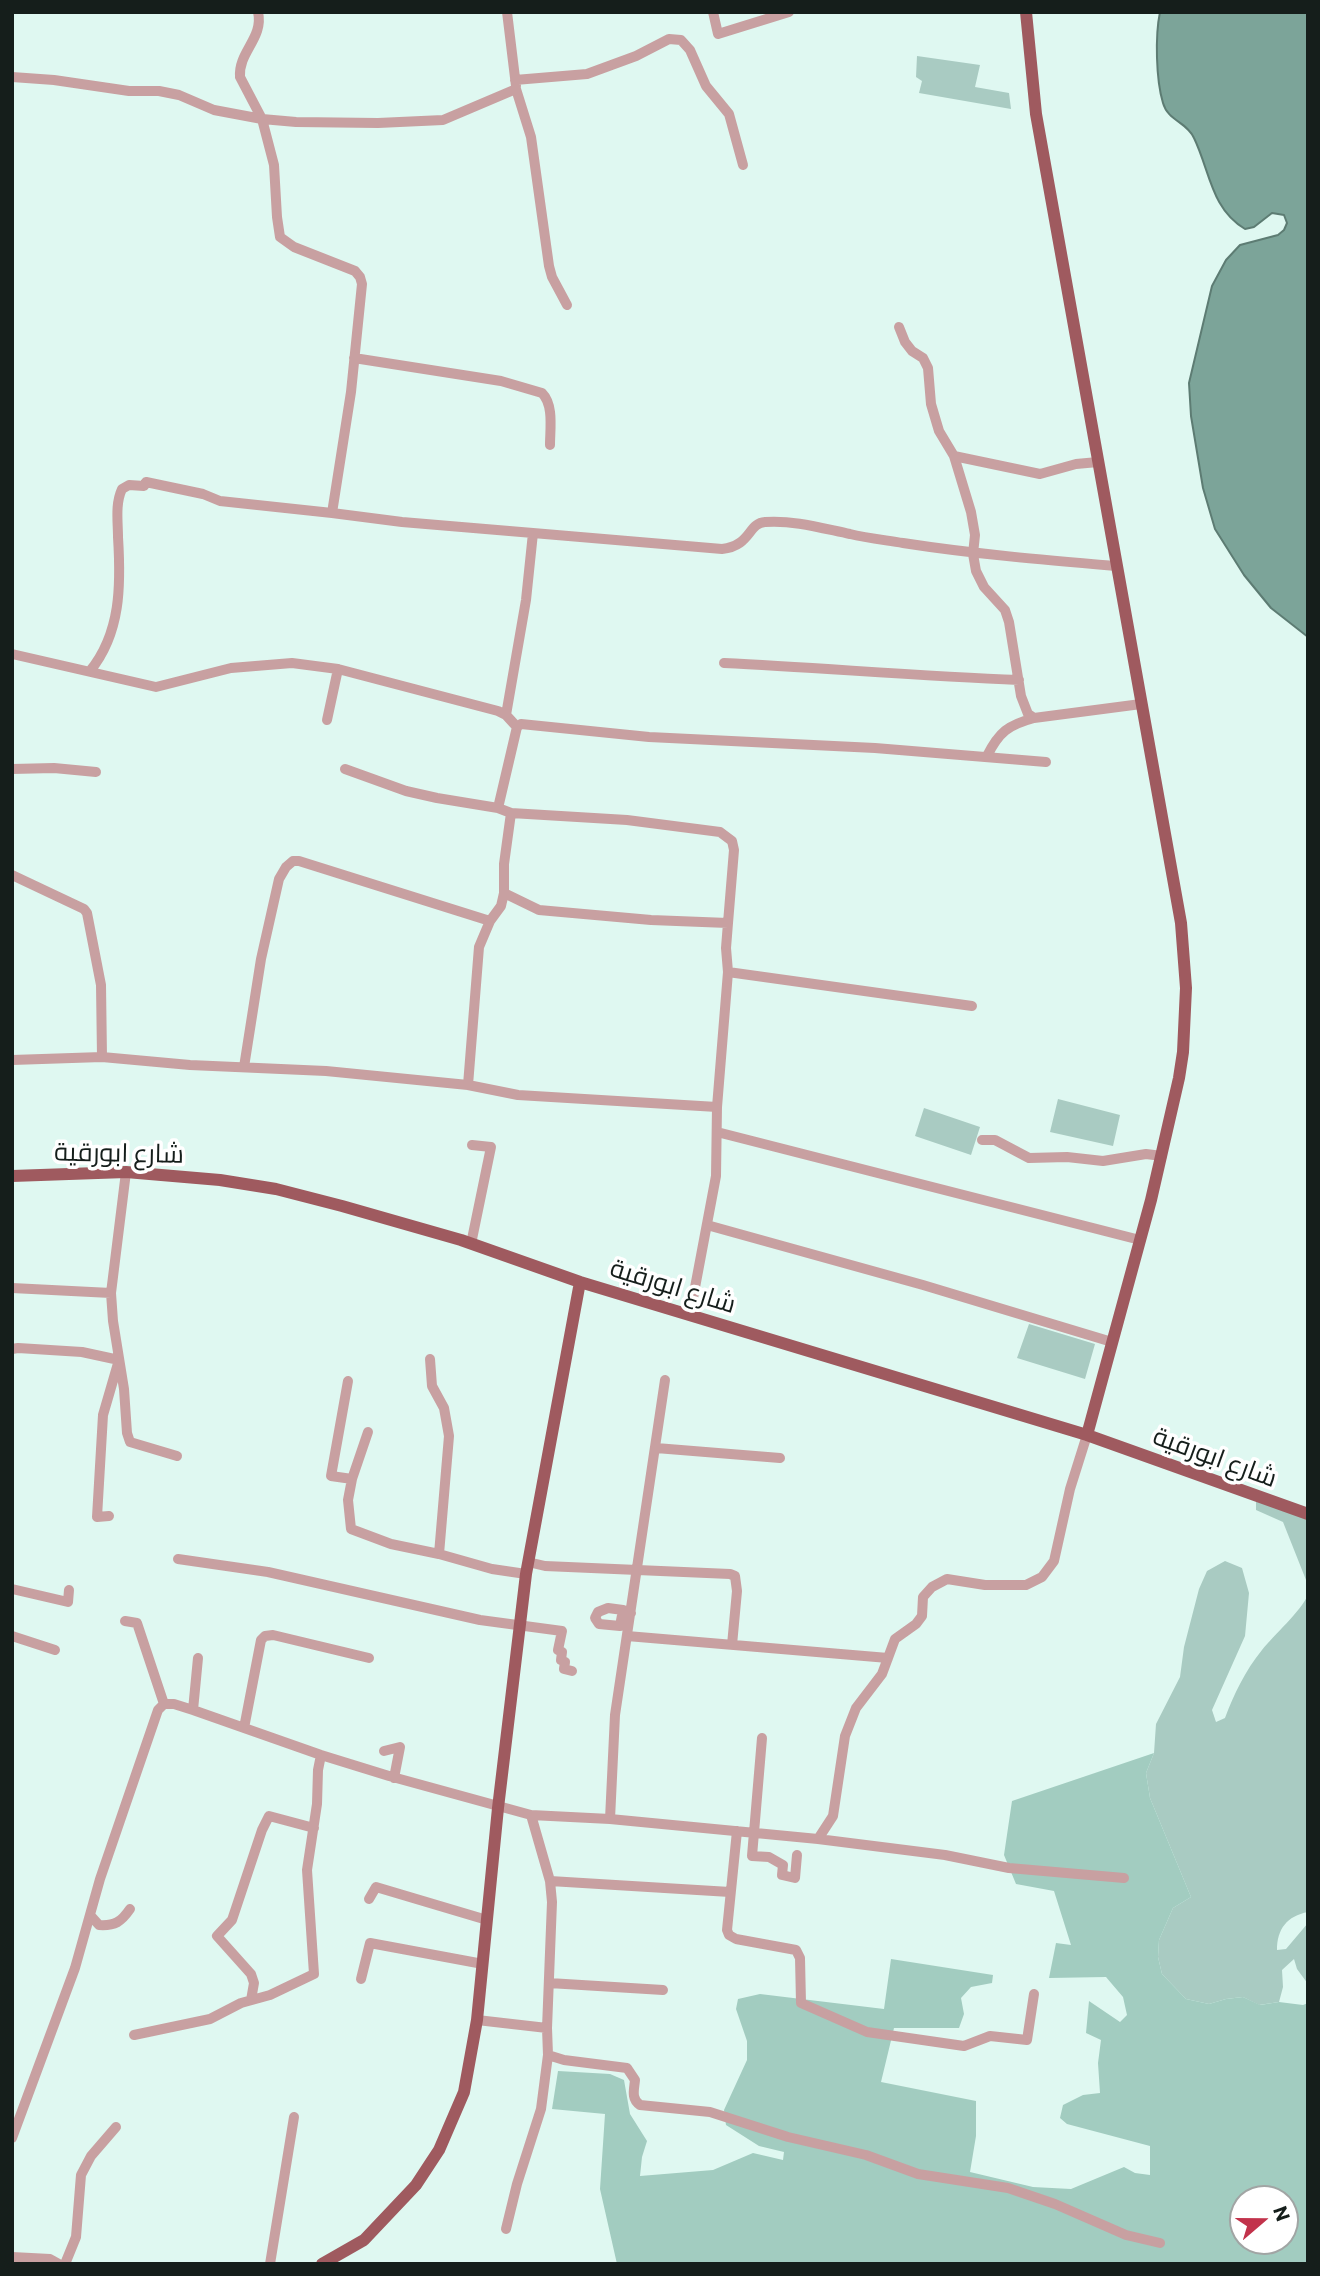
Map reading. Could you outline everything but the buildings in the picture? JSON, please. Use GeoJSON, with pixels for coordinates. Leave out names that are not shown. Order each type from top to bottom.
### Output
{"type":"FeatureCollection","features":[{"type":"Feature","properties":{"kind":"main road"},"geometry":{"type":"LineString","coordinates":[[1026,12],[1036,114],[1179,912],[1185,960],[1182,1052],[1162,1156],[1087,1435]]}},
{"type":"Feature","properties":{"kind":"main road","name":"شارع ابورقية"},"geometry":{"type":"LineString","coordinates":[[12,1176],[126,1172],[220,1180],[276,1189],[471,1244],[580,1282],[1087,1435],[1308,1514]]}},
{"type":"Feature","properties":{"kind":"main road"},"geometry":{"type":"LineString","coordinates":[[322,2264],[364,2240],[415,2185],[439,2150],[464,2092],[477,2020],[498,1808],[527,1568],[580,1282]]}},
{"type":"Feature","properties":{"kind":"street"},"geometry":{"type":"LineString","coordinates":[[258,12],[259,26],[239,69],[240,77],[262,119],[274,165],[280,237],[285,243],[355,271],[360,277],[361,298],[354,358],[332,513]]}},
{"type":"Feature","properties":{"kind":"street"},"geometry":{"type":"LineString","coordinates":[[507,12],[516,85],[531,137],[549,266],[567,305]]}},
{"type":"Feature","properties":{"kind":"street"},"geometry":{"type":"LineString","coordinates":[[713,12],[718,34],[789,12]]}},
{"type":"Feature","properties":{"kind":"street"},"geometry":{"type":"LineString","coordinates":[[12,77],[129,91],[159,91],[179,95],[214,110],[262,119],[378,123],[443,120],[516,85],[587,74],[636,56],[669,39],[681,40],[690,50],[706,86],[729,114],[743,165]]}},
{"type":"Feature","properties":{"kind":"street"},"geometry":{"type":"LineString","coordinates":[[899,327],[905,342],[923,358],[928,368],[931,404],[939,431],[954,456],[971,512],[976,571],[984,587],[1005,610],[1023,704],[1028,714],[1034,718]]}},
{"type":"Feature","properties":{"kind":"street"},"geometry":{"type":"LineString","coordinates":[[354,358],[501,381],[542,393],[546,397],[550,415],[550,444]]}},
{"type":"Feature","properties":{"kind":"street"},"geometry":{"type":"LineString","coordinates":[[954,456],[1040,474],[1076,464],[1098,462]]}},
{"type":"Feature","properties":{"kind":"street"},"geometry":{"type":"LineString","coordinates":[[90,671],[107,646],[117,612],[117,507],[122,489],[129,485],[144,486],[146,482],[203,494],[220,501],[402,522],[722,549],[734,547],[744,541],[754,526],[761,522],[797,522],[853,535],[973,554],[1116,566]]}},
{"type":"Feature","properties":{"kind":"street"},"geometry":{"type":"LineString","coordinates":[[506,715],[526,600],[533,533]]}},
{"type":"Feature","properties":{"kind":"street"},"geometry":{"type":"LineString","coordinates":[[12,654],[156,687],[231,668],[292,663],[338,670],[506,715],[517,727]]}},
{"type":"Feature","properties":{"kind":"street"},"geometry":{"type":"LineString","coordinates":[[724,663],[1019,680]]}},
{"type":"Feature","properties":{"kind":"street"},"geometry":{"type":"LineString","coordinates":[[327,720],[338,670]]}},
{"type":"Feature","properties":{"kind":"street"},"geometry":{"type":"LineString","coordinates":[[987,756],[996,739],[1013,724],[1034,718],[1140,704]]}},
{"type":"Feature","properties":{"kind":"street"},"geometry":{"type":"LineString","coordinates":[[498,808],[517,727],[522,724],[649,737],[786,742],[1046,762]]}},
{"type":"Feature","properties":{"kind":"street"},"geometry":{"type":"LineString","coordinates":[[12,769],[96,772]]}},
{"type":"Feature","properties":{"kind":"street"},"geometry":{"type":"LineString","coordinates":[[345,769],[406,791],[498,808],[511,813],[627,820],[720,832],[732,841],[734,850],[717,1107],[716,1177],[690,1314]]}},
{"type":"Feature","properties":{"kind":"street"},"geometry":{"type":"LineString","coordinates":[[468,1084],[479,947],[505,893],[503,864],[511,813]]}},
{"type":"Feature","properties":{"kind":"street"},"geometry":{"type":"LineString","coordinates":[[244,1067],[261,959],[279,879],[293,861],[490,921]]}},
{"type":"Feature","properties":{"kind":"street"},"geometry":{"type":"LineString","coordinates":[[12,875],[84,909],[87,913],[101,985],[102,1057]]}},
{"type":"Feature","properties":{"kind":"street"},"geometry":{"type":"LineString","coordinates":[[505,893],[538,910],[651,920],[728,923]]}},
{"type":"Feature","properties":{"kind":"street"},"geometry":{"type":"LineString","coordinates":[[728,972],[972,1006]]}},
{"type":"Feature","properties":{"kind":"street"},"geometry":{"type":"LineString","coordinates":[[12,1060],[102,1057],[190,1065],[326,1071],[468,1084],[517,1095],[717,1107]]}},
{"type":"Feature","properties":{"kind":"street"},"geometry":{"type":"LineString","coordinates":[[717,1132],[1140,1240]]}},
{"type":"Feature","properties":{"kind":"street"},"geometry":{"type":"LineString","coordinates":[[982,1140],[995,1140],[1028,1158],[1067,1157],[1103,1161],[1146,1154],[1162,1156]]}},
{"type":"Feature","properties":{"kind":"street"},"geometry":{"type":"LineString","coordinates":[[471,1244],[491,1147],[472,1145]]}},
{"type":"Feature","properties":{"kind":"street"},"geometry":{"type":"LineString","coordinates":[[126,1172],[111,1293],[127,1433],[130,1442],[177,1456]]}},
{"type":"Feature","properties":{"kind":"street"},"geometry":{"type":"LineString","coordinates":[[707,1225],[923,1285],[1112,1342]]}},
{"type":"Feature","properties":{"kind":"street"},"geometry":{"type":"LineString","coordinates":[[12,1288],[111,1293]]}},
{"type":"Feature","properties":{"kind":"street"},"geometry":{"type":"LineString","coordinates":[[12,1349],[82,1352],[119,1360]]}},
{"type":"Feature","properties":{"kind":"street"},"geometry":{"type":"LineString","coordinates":[[430,1359],[432,1386],[444,1408],[449,1436],[439,1554]]}},
{"type":"Feature","properties":{"kind":"street"},"geometry":{"type":"LineString","coordinates":[[108,1516],[97,1517],[103,1415],[119,1360]]}},
{"type":"Feature","properties":{"kind":"street"},"geometry":{"type":"LineString","coordinates":[[610,1819],[615,1716],[627,1636],[627,1612],[638,1570],[665,1380]]}},
{"type":"Feature","properties":{"kind":"street"},"geometry":{"type":"LineString","coordinates":[[348,1381],[331,1476],[352,1479]]}},
{"type":"Feature","properties":{"kind":"street"},"geometry":{"type":"LineString","coordinates":[[368,1432],[348,1500],[351,1529],[391,1544],[492,1569],[545,1566],[730,1574],[735,1576],[737,1591],[732,1645]]}},
{"type":"Feature","properties":{"kind":"street"},"geometry":{"type":"LineString","coordinates":[[818,1839],[833,1816],[845,1736],[856,1708],[882,1674],[895,1639],[916,1624],[922,1616],[923,1597],[932,1587],[947,1579],[985,1585],[1026,1585],[1042,1577],[1054,1561],[1070,1489],[1087,1435]]}},
{"type":"Feature","properties":{"kind":"street"},"geometry":{"type":"LineString","coordinates":[[656,1448],[780,1458]]}},
{"type":"Feature","properties":{"kind":"street"},"geometry":{"type":"LineString","coordinates":[[178,1559],[268,1572],[480,1620],[562,1631],[558,1650],[562,1652],[564,1668],[572,1671]]}},
{"type":"Feature","properties":{"kind":"street"},"geometry":{"type":"LineString","coordinates":[[12,1589],[68,1602],[69,1590]]}},
{"type":"Feature","properties":{"kind":"street"},"geometry":{"type":"LineString","coordinates":[[125,1621],[137,1623],[164,1704]]}},
{"type":"Feature","properties":{"kind":"street"},"geometry":{"type":"LineString","coordinates":[[244,1728],[261,1640],[265,1636],[273,1635],[369,1658]]}},
{"type":"Feature","properties":{"kind":"street"},"geometry":{"type":"LineString","coordinates":[[12,1636],[55,1650]]}},
{"type":"Feature","properties":{"kind":"street"},"geometry":{"type":"LineString","coordinates":[[627,1636],[888,1658]]}},
{"type":"Feature","properties":{"kind":"street"},"geometry":{"type":"LineString","coordinates":[[193,1710],[198,1658]]}},
{"type":"Feature","properties":{"kind":"street"},"geometry":{"type":"LineString","coordinates":[[12,2138],[75,1968],[158,1710],[164,1704],[193,1710],[394,1778],[531,1815],[754,1832],[946,1855],[1009,1868],[1124,1878]]}},
{"type":"Feature","properties":{"kind":"street"},"geometry":{"type":"LineString","coordinates":[[761,1738],[752,1856],[769,1857],[783,1865],[782,1875],[795,1878],[797,1855]]}},
{"type":"Feature","properties":{"kind":"street"},"geometry":{"type":"LineString","coordinates":[[384,1751],[400,1747],[394,1778]]}},
{"type":"Feature","properties":{"kind":"street"},"geometry":{"type":"LineString","coordinates":[[134,2035],[210,2020],[314,1974],[307,1870],[321,1755]]}},
{"type":"Feature","properties":{"kind":"street"},"geometry":{"type":"LineString","coordinates":[[506,2229],[541,2109],[548,2055],[552,1902],[550,1881],[531,1815]]}},
{"type":"Feature","properties":{"kind":"street"},"geometry":{"type":"LineString","coordinates":[[251,2000],[254,1983],[251,1974],[217,1936],[232,1920],[262,1830],[270,1816],[314,1828]]}},
{"type":"Feature","properties":{"kind":"street"},"geometry":{"type":"LineString","coordinates":[[737,1831],[727,1930],[729,1935],[736,1939],[796,1950],[800,1958],[801,2003],[867,2032],[964,2046],[990,2036],[1027,2040],[1034,1994]]}},
{"type":"Feature","properties":{"kind":"street"},"geometry":{"type":"LineString","coordinates":[[550,1881],[730,1892]]}},
{"type":"Feature","properties":{"kind":"street"},"geometry":{"type":"LineString","coordinates":[[369,1899],[376,1887],[487,1920]]}},
{"type":"Feature","properties":{"kind":"street"},"geometry":{"type":"LineString","coordinates":[[90,1915],[99,1925],[110,1926],[122,1921],[130,1909]]}},
{"type":"Feature","properties":{"kind":"street"},"geometry":{"type":"LineString","coordinates":[[361,1979],[370,1943],[483,1964]]}},
{"type":"Feature","properties":{"kind":"street"},"geometry":{"type":"LineString","coordinates":[[549,1983],[663,1990]]}},
{"type":"Feature","properties":{"kind":"street"},"geometry":{"type":"LineString","coordinates":[[477,2020],[547,2028]]}},
{"type":"Feature","properties":{"kind":"street"},"geometry":{"type":"LineString","coordinates":[[548,2055],[564,2060],[627,2068],[635,2080],[633,2096],[640,2105],[710,2112],[788,2137],[866,2155],[918,2174],[1008,2188],[1048,2201],[1136,2238],[1160,2243]]}},
{"type":"Feature","properties":{"kind":"street"},"geometry":{"type":"LineString","coordinates":[[271,2264],[294,2118]]}},
{"type":"Feature","properties":{"kind":"street"},"geometry":{"type":"LineString","coordinates":[[65,2264],[76,2237],[81,2175],[91,2156],[116,2127]]}},
{"type":"Feature","properties":{"kind":"street"},"geometry":{"type":"LineString","coordinates":[[12,2257],[50,2259],[59,2264]]}},
{"type":"Feature","properties":{"kind":"shaded area"},"geometry":{"type":"Polygon","coordinates":[[[1160,12],[1308,12],[1308,637],[1271,608],[1244,575],[1215,529],[1203,488],[1191,416],[1189,383],[1212,286],[1226,260],[1240,245],[1278,235],[1287,223],[1284,215],[1272,213],[1254,227],[1245,229],[1234,221],[1218,200],[1194,138],[1187,128],[1169,114],[1163,103],[1157,58],[1160,12]]]}},
{"type":"Feature","properties":{"kind":"shaded area"},"geometry":{"type":"Polygon","coordinates":[[[917,56],[980,65],[975,87],[1009,93],[1011,109],[919,93],[922,81],[916,77],[917,56]]]}},
{"type":"Feature","properties":{"kind":"shaded area"},"geometry":{"type":"Polygon","coordinates":[[[1058,1099],[1120,1115],[1113,1146],[1050,1132],[1058,1099]]]}},
{"type":"Feature","properties":{"kind":"shaded area"},"geometry":{"type":"Polygon","coordinates":[[[924,1108],[980,1127],[971,1155],[915,1136],[924,1108]]]}},
{"type":"Feature","properties":{"kind":"shaded area"},"geometry":{"type":"Polygon","coordinates":[[[1029,1324],[1095,1344],[1085,1379],[1017,1358],[1029,1324]]]}},
{"type":"Feature","properties":{"kind":"shaded area"},"geometry":{"type":"Polygon","coordinates":[[[1256,1496],[1308,1514],[1308,1585],[1283,1522],[1256,1510],[1256,1496]]]}},
{"type":"Feature","properties":{"kind":"shaded area"},"geometry":{"type":"Polygon","coordinates":[[[1225,1561],[1242,1568],[1249,1593],[1245,1636],[1212,1710],[1216,1722],[1225,1718],[1240,1683],[1256,1658],[1300,1608],[1308,1595],[1308,1912],[1289,1920],[1281,1930],[1277,1950],[1286,1949],[1308,1923],[1308,1984],[1297,1969],[1294,1959],[1282,1970],[1283,1987],[1279,2002],[1259,2005],[1243,1997],[1209,2004],[1186,1999],[1162,1974],[1158,1957],[1159,1940],[1173,1908],[1191,1897],[1150,1798],[1146,1773],[1154,1753],[1156,1724],[1180,1677],[1184,1647],[1199,1589],[1207,1571],[1225,1561]]]}},
{"type":"Feature","properties":{"kind":"shaded area"},"geometry":{"type":"Polygon","coordinates":[[[1154,1753],[1146,1773],[1150,1798],[1191,1897],[1173,1908],[1159,1940],[1158,1957],[1162,1974],[1186,1999],[1209,2004],[1243,1997],[1260,2005],[1279,2002],[1303,2005],[1308,2003],[1308,2264],[617,2264],[600,2189],[605,2114],[552,2109],[558,2071],[610,2074],[624,2080],[630,2114],[647,2141],[640,2176],[713,2170],[753,2153],[783,2160],[784,2152],[759,2146],[726,2125],[724,2110],[747,2060],[747,2041],[736,2009],[738,1999],[760,1994],[884,2009],[891,1959],[993,1975],[992,1983],[971,1987],[961,1998],[964,2014],[959,2028],[894,2028],[881,2082],[976,2101],[976,2136],[970,2172],[1033,2187],[1071,2189],[1124,2167],[1135,2173],[1150,2175],[1150,2146],[1067,2124],[1060,2118],[1063,2105],[1083,2095],[1100,2093],[1098,2063],[1101,2040],[1086,2033],[1089,2001],[1120,2022],[1127,2015],[1123,1997],[1106,1977],[1049,1978],[1056,1943],[1071,1945],[1054,1891],[1016,1884],[1004,1855],[1012,1801],[1154,1753]]]}}]}
